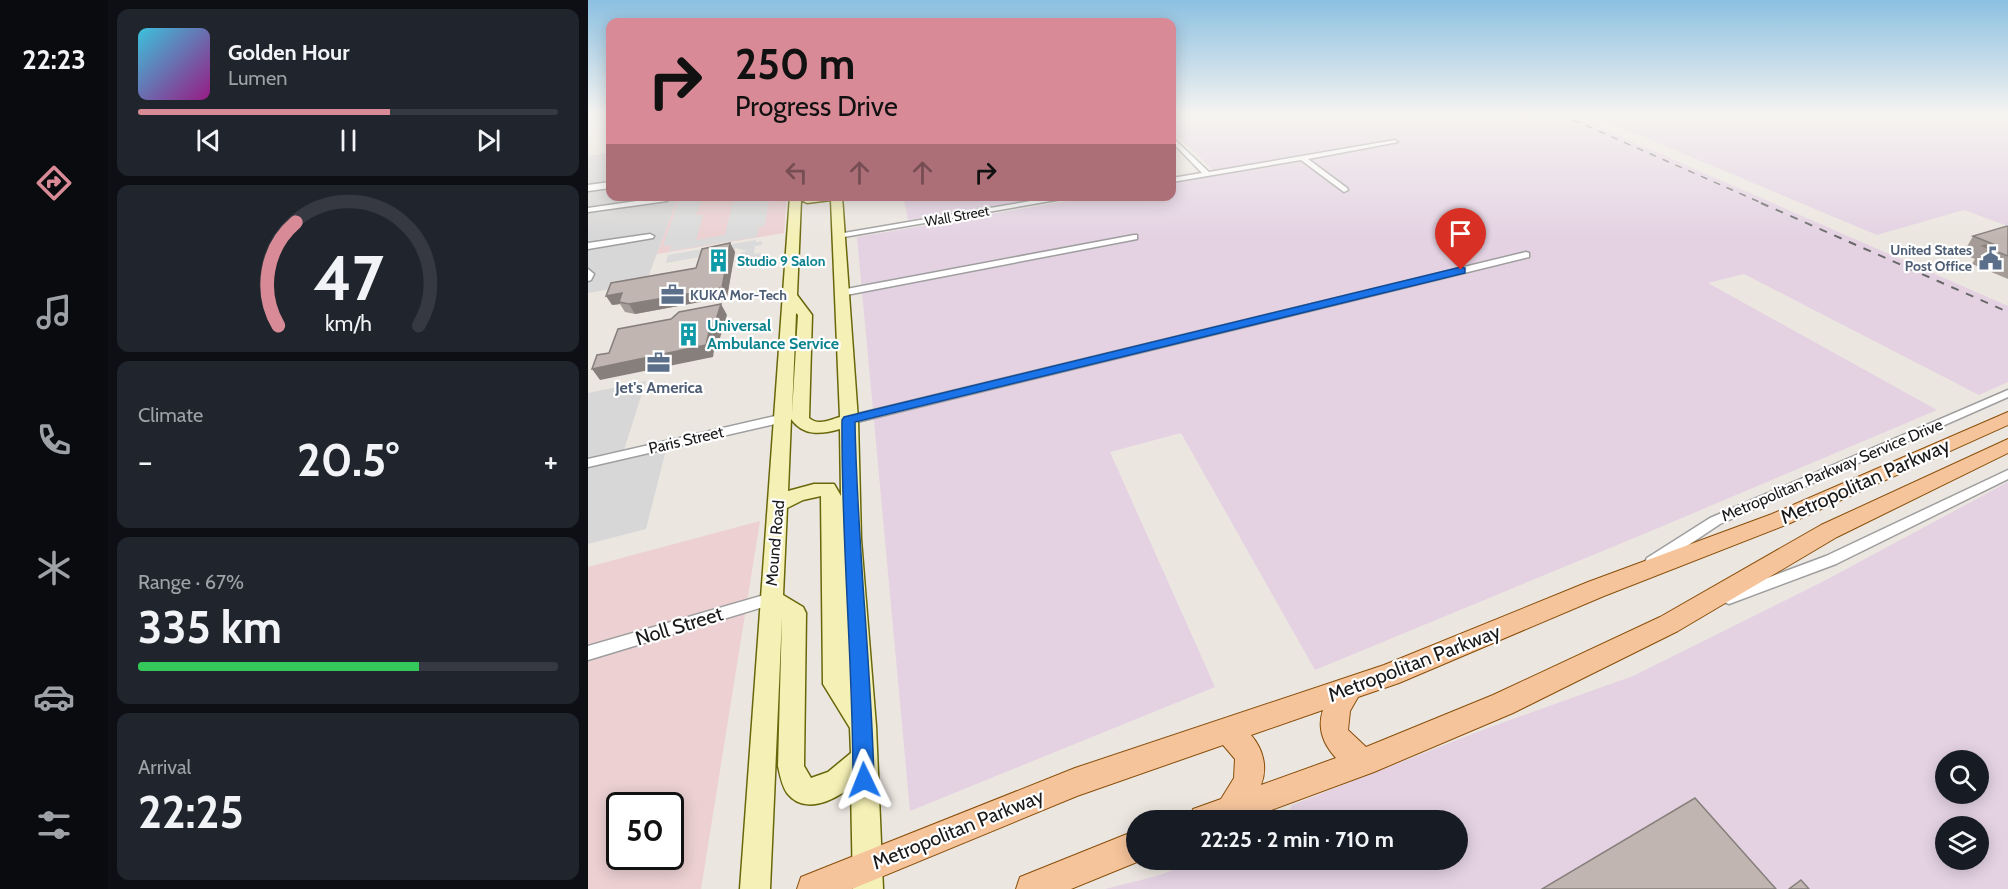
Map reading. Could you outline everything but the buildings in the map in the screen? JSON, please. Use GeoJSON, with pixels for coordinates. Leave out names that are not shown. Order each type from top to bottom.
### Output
{"type":"FeatureCollection","features":[{"type":"Feature","properties":{"kind":"main road","name":"Mound Road"},"geometry":{"type":"LineString","coordinates":[[755,889],[796,201]]}},
{"type":"Feature","properties":{"kind":"main road"},"geometry":{"type":"LineString","coordinates":[[834,201],[849,420],[851,539],[863,726],[868,877]]}},
{"type":"Feature","properties":{"kind":"main road"},"geometry":{"type":"LineString","coordinates":[[791,297],[805,315],[800,419],[805,426],[810,428],[826,427],[849,420]]}},
{"type":"Feature","properties":{"kind":"main road","name":"Metropolitan Parkway"},"geometry":{"type":"LineString","coordinates":[[813,889],[868,877],[1075,782],[1349,689],[1435,657],[1631,576],[1780,519],[2008,418]]}},
{"type":"Feature","properties":{"kind":"main road","name":"Metropolitan Parkway"},"geometry":{"type":"LineString","coordinates":[[1231,810],[1364,762],[1503,704],[1688,613],[1829,531],[2008,445]]}},
{"type":"Feature","properties":{"kind":"main road"},"geometry":{"type":"LineString","coordinates":[[779,504],[799,494],[820,489],[827,489],[832,498],[835,684],[863,726]]}},
{"type":"Feature","properties":{"kind":"main road"},"geometry":{"type":"LineString","coordinates":[[771,599],[795,614],[791,766],[796,783],[806,792],[817,791],[846,776],[863,759]]}},
{"type":"Feature","properties":{"kind":"main road"},"geometry":{"type":"LineString","coordinates":[[1349,689],[1335,711],[1334,731],[1344,748],[1364,762]]}},
{"type":"Feature","properties":{"kind":"main road"},"geometry":{"type":"LineString","coordinates":[[1222,810],[1248,783],[1251,761],[1244,745],[1227,730]]}},
{"type":"Feature","properties":{"kind":"main road"},"geometry":{"type":"LineString","coordinates":[[1032,889],[1126,851]]}},
{"type":"Feature","properties":{"kind":"street"},"geometry":{"type":"LineString","coordinates":[[1188,155],[1207,174]]}},
{"type":"Feature","properties":{"kind":"street"},"geometry":{"type":"LineString","coordinates":[[1176,179],[1317,155]]}},
{"type":"Feature","properties":{"kind":"street"},"geometry":{"type":"LineString","coordinates":[[1302,158],[1344,190]]}},
{"type":"Feature","properties":{"kind":"street"},"geometry":{"type":"LineString","coordinates":[[588,188],[606,186]]}},
{"type":"Feature","properties":{"kind":"street"},"geometry":{"type":"LineString","coordinates":[[588,210],[650,201]]}},
{"type":"Feature","properties":{"kind":"street","name":"Wall Street"},"geometry":{"type":"LineString","coordinates":[[838,236],[1046,201]]}},
{"type":"Feature","properties":{"kind":"street"},"geometry":{"type":"LineString","coordinates":[[588,246],[650,236]]}},
{"type":"Feature","properties":{"kind":"street"},"geometry":{"type":"LineString","coordinates":[[841,293],[1134,237]]}},
{"type":"Feature","properties":{"kind":"street"},"geometry":{"type":"LineString","coordinates":[[849,420],[1526,255]]}},
{"type":"Feature","properties":{"kind":"street"},"geometry":{"type":"LineString","coordinates":[[588,272],[590,274],[588,278]]}},
{"type":"Feature","properties":{"kind":"street","name":"Metropolitan Parkway Service Drive"},"geometry":{"type":"LineString","coordinates":[[1631,576],[1714,521],[2008,393]]}},
{"type":"Feature","properties":{"kind":"street","name":"Paris Street"},"geometry":{"type":"LineString","coordinates":[[588,463],[784,418]]}},
{"type":"Feature","properties":{"kind":"street"},"geometry":{"type":"LineString","coordinates":[[1688,613],[1831,560],[2008,474]]}},
{"type":"Feature","properties":{"kind":"street","name":"Noll Street"},"geometry":{"type":"LineString","coordinates":[[588,653],[771,599]]}},
{"type":"Feature","properties":{"kind":"shaded area"},"geometry":{"type":"Polygon","coordinates":[[[606,155],[606,183],[588,185],[588,156],[606,155]]]}},
{"type":"Feature","properties":{"kind":"shaded area"},"geometry":{"type":"Polygon","coordinates":[[[1198,155],[1664,155],[2008,306],[2008,382],[1979,395],[1744,274],[1708,283],[1937,410],[1315,670],[1181,433],[1110,452],[1215,687],[910,811],[857,237],[1068,201],[1176,201],[1176,182],[1217,174],[1198,155]]]}},
{"type":"Feature","properties":{"kind":"shaded area"},"geometry":{"type":"Polygon","coordinates":[[[1688,155],[2008,155],[2008,226],[1964,210],[1877,235],[1688,155]]]}},
{"type":"Feature","properties":{"kind":"shaded area"},"geometry":{"type":"Polygon","coordinates":[[[606,189],[606,201],[677,201],[646,283],[588,293],[588,191],[606,189]]]}},
{"type":"Feature","properties":{"kind":"shaded area"},"geometry":{"type":"Polygon","coordinates":[[[677,201],[787,201],[784,233],[657,254],[677,201]]]}},
{"type":"Feature","properties":{"kind":"shaded area"},"geometry":{"type":"Polygon","coordinates":[[[679,201],[701,201],[696,215],[703,215],[696,240],[725,235],[733,201],[768,201],[765,226],[759,227],[757,237],[669,251],[671,245],[663,246],[679,201]]]}},
{"type":"Feature","properties":{"kind":"shaded area"},"geometry":{"type":"Polygon","coordinates":[[[904,201],[1024,201],[908,220],[904,201]]]}},
{"type":"Feature","properties":{"kind":"shaded area"},"geometry":{"type":"Polygon","coordinates":[[[756,240],[756,242],[762,241],[762,245],[755,246],[754,254],[761,253],[759,262],[737,265],[740,253],[747,251],[736,248],[733,251],[666,263],[668,255],[756,240]]]}},
{"type":"Feature","properties":{"kind":"shaded area"},"geometry":{"type":"Polygon","coordinates":[[[646,381],[622,456],[667,446],[646,529],[588,544],[588,393],[646,381]]]}},
{"type":"Feature","properties":{"kind":"shaded area"},"geometry":{"type":"Polygon","coordinates":[[[2008,482],[2008,889],[1105,889],[1173,870],[1468,870],[1468,810],[1289,810],[1292,805],[1485,729],[1633,676],[1826,580],[2008,482]]]}},
{"type":"Feature","properties":{"kind":"shaded area"},"geometry":{"type":"Polygon","coordinates":[[[760,521],[701,889],[588,889],[588,567],[760,521]]]}},
{"type":"Feature","properties":{"kind":"railway"},"geometry":{"type":"LineString","coordinates":[[1654,155],[1764,204]]}},
{"type":"Feature","properties":{"kind":"railway"},"geometry":{"type":"LineString","coordinates":[[1761,203],[2008,312]]}},
{"type":"Feature","properties":{"kind":"place","name":"United States Post Office"},"geometry":{"type":"Point","coordinates":[1990,258]}},
{"type":"Feature","properties":{"kind":"place","name":"Studio 9 Salon"},"geometry":{"type":"Point","coordinates":[719,261]}},
{"type":"Feature","properties":{"kind":"place","name":"KUKA Mor-Tech"},"geometry":{"type":"Point","coordinates":[672,295]}},
{"type":"Feature","properties":{"kind":"place","name":"Universal Ambulance Service"},"geometry":{"type":"Point","coordinates":[689,334]}},
{"type":"Feature","properties":{"kind":"place","name":"Jet's America"},"geometry":{"type":"Point","coordinates":[659,362]}},
{"type":"Feature","properties":{"kind":"route"},"geometry":{"type":"LineString","coordinates":[[864,780],[863,726],[848,475],[849,420],[1461,270]]}}]}
